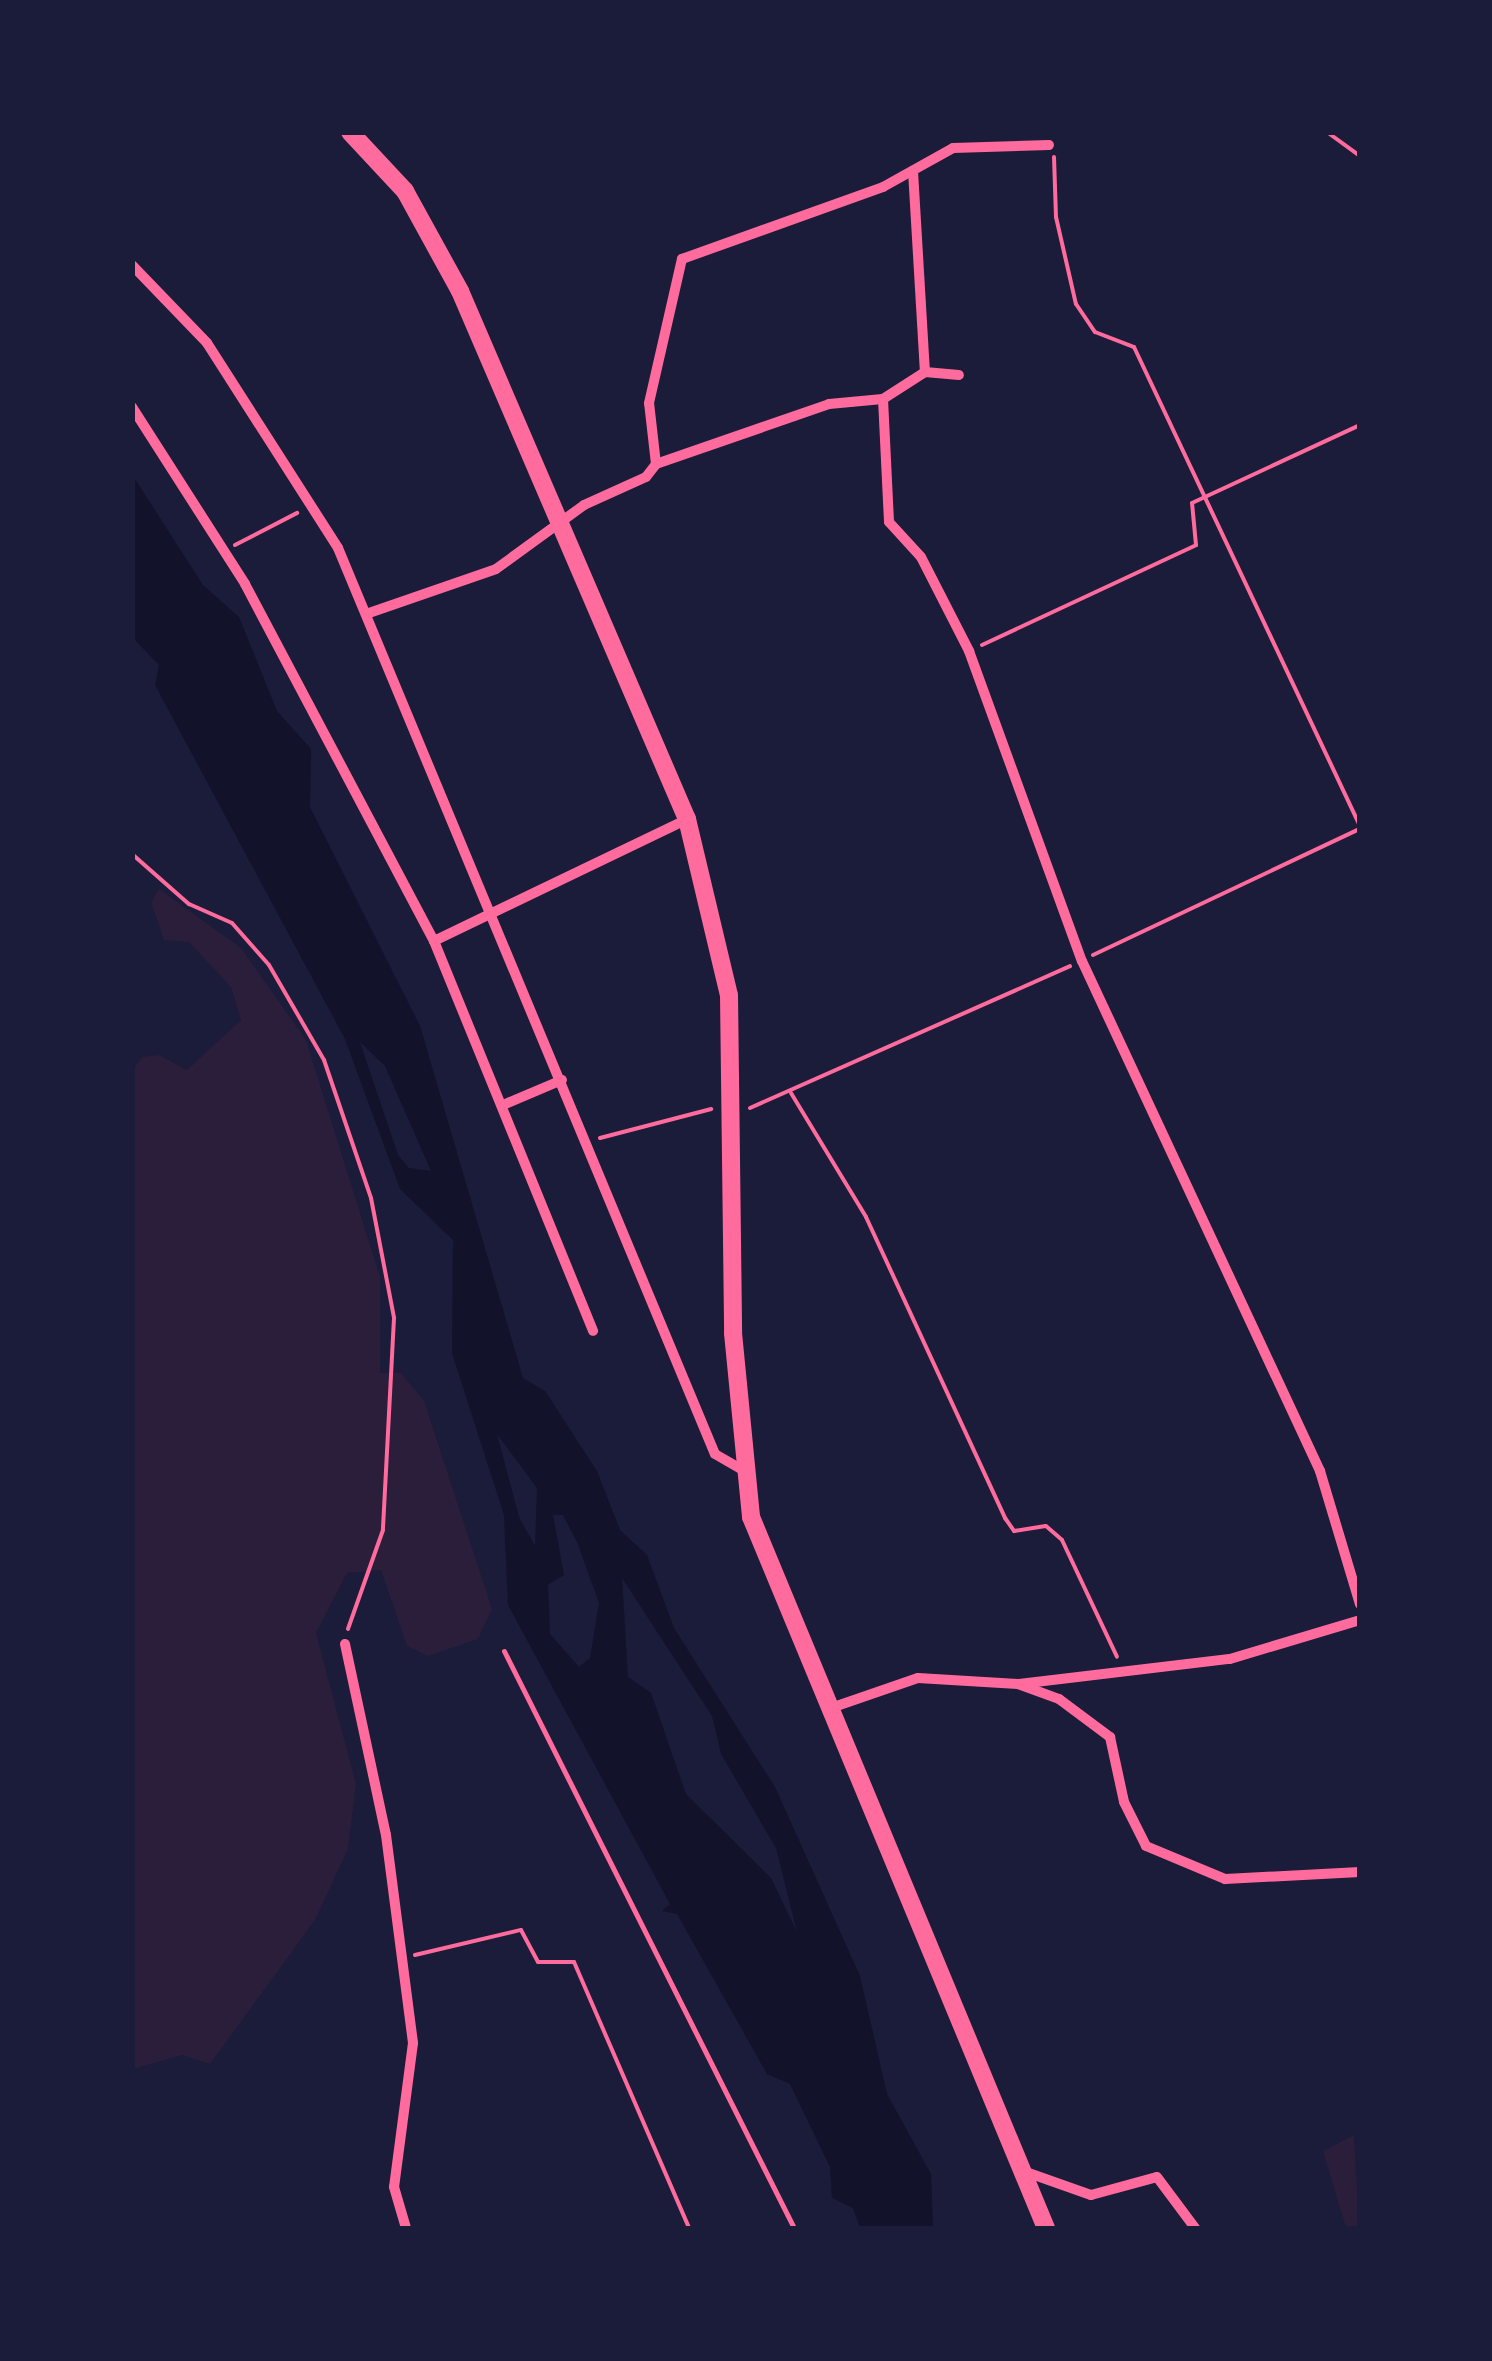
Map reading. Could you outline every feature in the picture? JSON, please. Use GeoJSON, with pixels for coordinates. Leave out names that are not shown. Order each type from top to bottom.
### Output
{"type":"FeatureCollection","features":[{"type":"Feature","properties":{"kind":"highway"},"geometry":{"type":"LineString","coordinates":[[350,132],[406,191],[434,241],[686,819],[719,937],[734,1108],[733,1334],[744,1470],[769,1571],[1046,2228]]}},
{"type":"Feature","properties":{"kind":"street"},"geometry":{"type":"LineString","coordinates":[[656,464],[649,403],[682,259],[913,171],[972,142],[1049,144]]}},
{"type":"Feature","properties":{"kind":"street"},"geometry":{"type":"LineString","coordinates":[[913,171],[926,372]]}},
{"type":"Feature","properties":{"kind":"street"},"geometry":{"type":"LineString","coordinates":[[132,264],[207,343],[315,504],[369,614],[714,1454],[744,1470]]}},
{"type":"Feature","properties":{"kind":"street"},"geometry":{"type":"LineString","coordinates":[[369,614],[496,569],[558,523],[656,464],[829,404],[884,399],[926,372],[959,375]]}},
{"type":"Feature","properties":{"kind":"street"},"geometry":{"type":"LineString","coordinates":[[884,399],[882,504],[969,651],[1082,960],[1320,1471],[1360,1604]]}},
{"type":"Feature","properties":{"kind":"street"},"geometry":{"type":"LineString","coordinates":[[132,406],[224,555],[434,941],[593,1331]]}},
{"type":"Feature","properties":{"kind":"street"},"geometry":{"type":"LineString","coordinates":[[434,941],[686,819]]}},
{"type":"Feature","properties":{"kind":"street"},"geometry":{"type":"LineString","coordinates":[[503,1105],[562,1080]]}},
{"type":"Feature","properties":{"kind":"street"},"geometry":{"type":"LineString","coordinates":[[826,1709],[918,1678],[1018,1684],[1230,1660],[1360,1620]]}},
{"type":"Feature","properties":{"kind":"street"},"geometry":{"type":"LineString","coordinates":[[346,1644],[413,2043],[394,2186],[406,2228]]}},
{"type":"Feature","properties":{"kind":"street"},"geometry":{"type":"LineString","coordinates":[[1018,1684],[1059,1699],[1110,1737],[1134,1832],[1181,1865],[1225,1880],[1360,1872]]}},
{"type":"Feature","properties":{"kind":"street"},"geometry":{"type":"LineString","coordinates":[[1021,2171],[1091,2195],[1157,2177],[1195,2228]]}},
{"type":"Feature","properties":{"kind":"lane"},"geometry":{"type":"LineString","coordinates":[[504,1651],[794,2228]]}},
{"type":"Feature","properties":{"kind":"path"},"geometry":{"type":"LineString","coordinates":[[1327,132],[1360,156]]}},
{"type":"Feature","properties":{"kind":"path"},"geometry":{"type":"LineString","coordinates":[[587,1143],[680,1111],[734,1108],[791,1093],[1360,827],[1134,347],[1094,332],[1076,304],[1049,144]]}},
{"type":"Feature","properties":{"kind":"path"},"geometry":{"type":"LineString","coordinates":[[969,651],[1196,546],[1192,503],[1360,424]]}},
{"type":"Feature","properties":{"kind":"path"},"geometry":{"type":"LineString","coordinates":[[224,555],[315,504]]}},
{"type":"Feature","properties":{"kind":"path"},"geometry":{"type":"LineString","coordinates":[[132,854],[190,904],[232,923],[269,965],[324,1060],[371,1198],[394,1318],[383,1530],[346,1644]]}},
{"type":"Feature","properties":{"kind":"path"},"geometry":{"type":"LineString","coordinates":[[791,1093],[866,1217],[1005,1518],[1014,1531],[1046,1526],[1062,1540],[1121,1674]]}},
{"type":"Feature","properties":{"kind":"path"},"geometry":{"type":"LineString","coordinates":[[401,1957],[521,1930],[538,1962],[574,1962],[689,2228]]}},
{"type":"Feature","properties":{"kind":"shaded area"},"geometry":{"type":"Polygon","coordinates":[[[133,476],[203,585],[239,617],[277,711],[311,749],[310,807],[420,1026],[523,1378],[545,1391],[597,1471],[620,1530],[647,1555],[674,1628],[775,1787],[860,1976],[887,2094],[931,2174],[933,2228],[860,2228],[853,2208],[832,2198],[830,2167],[790,2084],[767,2074],[677,1914],[662,1911],[670,1904],[508,1605],[504,1515],[452,1353],[453,1240],[400,1189],[345,1039],[155,685],[159,665],[133,638],[133,476]],[[360,1042],[398,1155],[409,1168],[431,1171],[385,1066],[360,1042]],[[497,1434],[519,1517],[535,1546],[537,1488],[497,1434]],[[553,1515],[564,1575],[548,1585],[550,1634],[579,1667],[590,1658],[599,1603],[563,1515],[553,1515]],[[622,1578],[628,1677],[651,1693],[686,1794],[771,1878],[797,1932],[776,1848],[721,1754],[712,1716],[622,1578]]]}},
{"type":"Feature","properties":{"kind":"shaded area"},"geometry":{"type":"Polygon","coordinates":[[[159,889],[241,948],[306,1040],[380,1277],[380,1373],[401,1373],[424,1401],[492,1609],[478,1639],[428,1656],[407,1646],[381,1570],[347,1573],[316,1633],[356,1784],[348,1849],[315,1920],[210,2064],[182,2055],[133,2069],[133,1070],[142,1057],[159,1055],[187,1070],[241,1020],[231,987],[189,942],[164,940],[151,902],[159,889]]]}},
{"type":"Feature","properties":{"kind":"shaded area"},"geometry":{"type":"Polygon","coordinates":[[[1354,2135],[1359,2228],[1346,2228],[1323,2151],[1354,2135]]]}}]}
